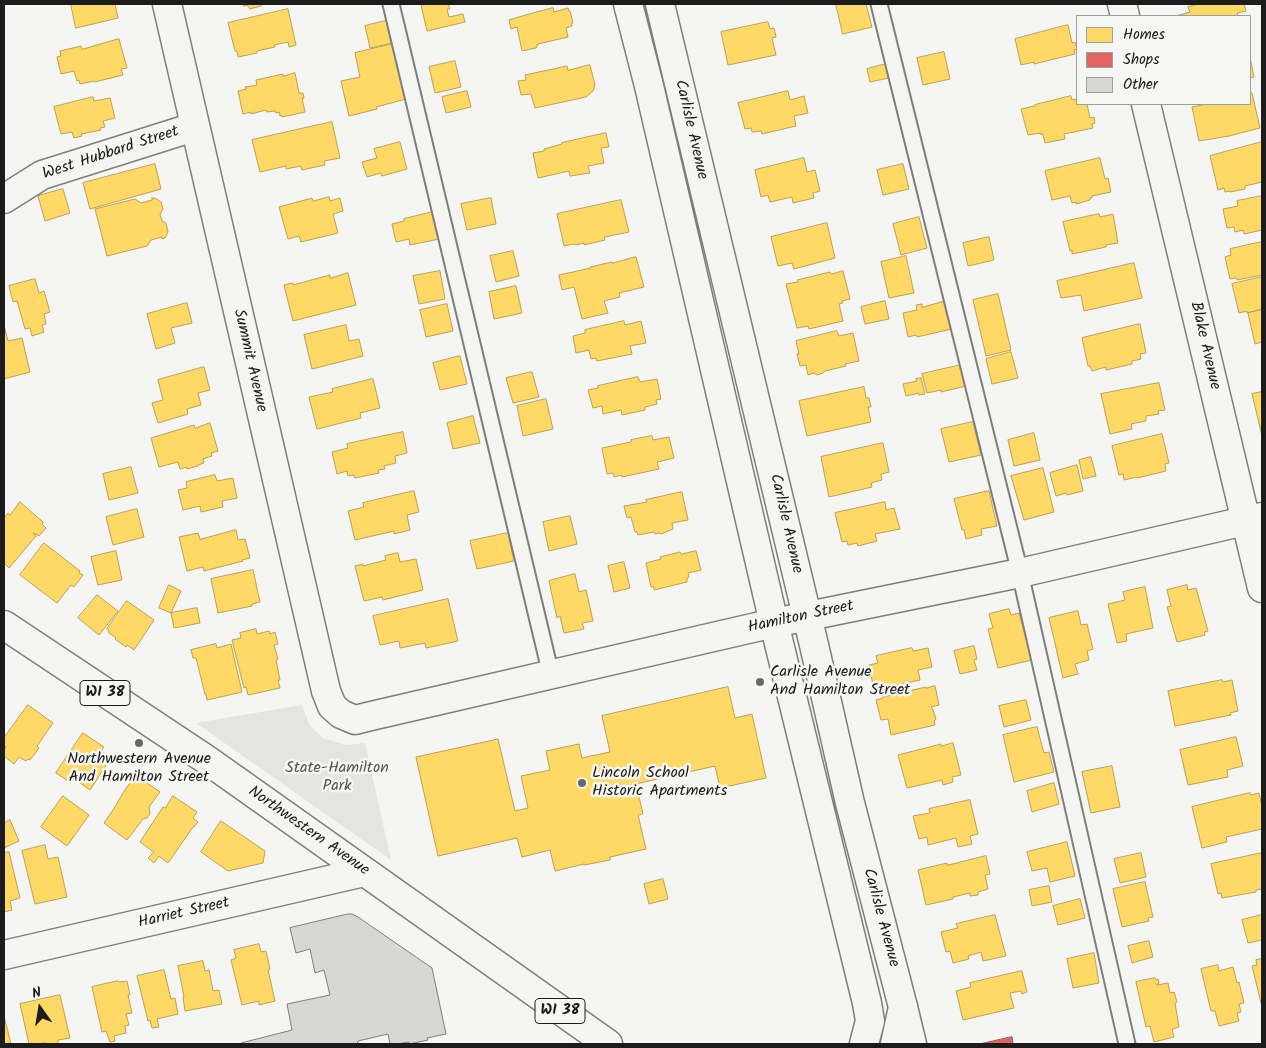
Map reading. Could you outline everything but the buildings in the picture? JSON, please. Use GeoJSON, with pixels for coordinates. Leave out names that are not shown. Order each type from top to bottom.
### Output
{"type":"FeatureCollection","features":[{"type":"Feature","properties":{"kind":"street","name":"Summit Avenue"},"geometry":{"type":"LineString","coordinates":[[167,4],[326,691],[332,706],[341,714]]}},
{"type":"Feature","properties":{"kind":"street","name":"Carlisle Avenue"},"geometry":{"type":"LineString","coordinates":[[628,4],[649,86],[774,623],[867,1002],[870,1021],[864,1044]]}},
{"type":"Feature","properties":{"kind":"street","name":"Carlisle Avenue"},"geometry":{"type":"LineString","coordinates":[[660,4],[850,803],[904,1008],[895,1044]]}},
{"type":"Feature","properties":{"kind":"street"},"geometry":{"type":"LineString","coordinates":[[649,86],[678,80]]}},
{"type":"Feature","properties":{"kind":"street","name":"Blake Avenue"},"geometry":{"type":"LineString","coordinates":[[1146,105],[1254,519],[1262,588]]}},
{"type":"Feature","properties":{"kind":"street","name":"West Hubbard Street"},"geometry":{"type":"LineString","coordinates":[[4,199],[42,175],[194,126]]}},
{"type":"Feature","properties":{"kind":"street","name":"Hamilton Street"},"geometry":{"type":"LineString","coordinates":[[341,714],[354,720],[774,623],[1020,573],[1254,519]]}},
{"type":"Feature","properties":{"kind":"street","name":"Northwestern Avenue"},"geometry":{"type":"LineString","coordinates":[[4,625],[207,760],[608,1044]]}},
{"type":"Feature","properties":{"kind":"street","name":"Harriet Street"},"geometry":{"type":"LineString","coordinates":[[4,955],[364,872]]}},
{"type":"Feature","properties":{"kind":"street"},"geometry":{"type":"LineString","coordinates":[[904,1008],[912,1044]]}},
{"type":"Feature","properties":{"kind":"lane"},"geometry":{"type":"LineString","coordinates":[[390,4],[551,675]]}},
{"type":"Feature","properties":{"kind":"lane"},"geometry":{"type":"LineString","coordinates":[[880,4],[1020,573],[1127,1044]]}},
{"type":"Feature","properties":{"kind":"green space","name":"State-Hamilton Park"},"geometry":{"type":"Polygon","coordinates":[[[302,705],[310,726],[323,738],[346,745],[365,743],[391,860],[196,723],[302,705]]]}},
{"type":"Feature","properties":{"kind":"place","name":"Carlisle Avenue And Hamilton Street"},"geometry":{"type":"Point","coordinates":[760,682]}},
{"type":"Feature","properties":{"kind":"place","name":"Northwestern Avenue And Hamilton Street"},"geometry":{"type":"Point","coordinates":[139,743]}},
{"type":"Feature","properties":{"kind":"place","name":"Lincoln School Historic Apartments"},"geometry":{"type":"Point","coordinates":[582,783]}}]}
